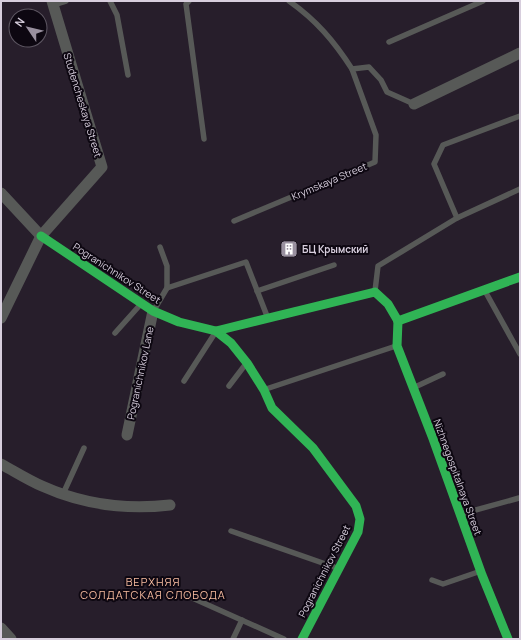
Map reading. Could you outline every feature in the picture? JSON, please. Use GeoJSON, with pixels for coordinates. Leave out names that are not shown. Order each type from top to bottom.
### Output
{"type":"FeatureCollection","features":[{"type":"Feature","properties":{"kind":"street","name":"Studencheskaya Street"},"geometry":{"type":"LineString","coordinates":[[41,236],[102,167],[53,3]]}},
{"type":"Feature","properties":{"kind":"street"},"geometry":{"type":"LineString","coordinates":[[414,104],[520,54]]}},
{"type":"Feature","properties":{"kind":"street"},"geometry":{"type":"LineString","coordinates":[[1,193],[41,236],[1,318]]}},
{"type":"Feature","properties":{"kind":"street","name":"Pogranichnikov Street"},"geometry":{"type":"LineString","coordinates":[[41,236],[153,311],[179,322],[216,331],[231,344],[247,363],[264,390],[272,408],[313,448],[356,506],[360,519],[358,532],[302,639]]}},
{"type":"Feature","properties":{"kind":"street"},"geometry":{"type":"LineString","coordinates":[[216,331],[375,292],[388,304],[398,321],[520,277]]}},
{"type":"Feature","properties":{"kind":"street","name":"Pogranichnikov Lane"},"geometry":{"type":"LineString","coordinates":[[127,435],[153,311]]}},
{"type":"Feature","properties":{"kind":"street","name":"Nizhnegospitalnaya Street"},"geometry":{"type":"LineString","coordinates":[[398,321],[397,346],[508,639]]}},
{"type":"Feature","properties":{"kind":"street"},"geometry":{"type":"LineString","coordinates":[[1,464],[41,486],[82,501],[144,508],[170,505]]}},
{"type":"Feature","properties":{"kind":"street"},"geometry":{"type":"LineString","coordinates":[[1,628],[11,639]]}},
{"type":"Feature","properties":{"kind":"lane"},"geometry":{"type":"LineString","coordinates":[[53,3],[66,1]]}},
{"type":"Feature","properties":{"kind":"lane"},"geometry":{"type":"LineString","coordinates":[[110,1],[117,15],[128,75]]}},
{"type":"Feature","properties":{"kind":"lane"},"geometry":{"type":"LineString","coordinates":[[189,1],[186,4],[188,24],[193,43],[204,138]]}},
{"type":"Feature","properties":{"kind":"lane"},"geometry":{"type":"LineString","coordinates":[[289,1],[308,14],[337,45],[352,69],[369,67],[381,80],[387,92],[414,104]]}},
{"type":"Feature","properties":{"kind":"lane"},"geometry":{"type":"LineString","coordinates":[[389,42],[483,1]]}},
{"type":"Feature","properties":{"kind":"lane","name":"Krymskaya Street"},"geometry":{"type":"LineString","coordinates":[[234,221],[375,162],[376,135],[352,69]]}},
{"type":"Feature","properties":{"kind":"lane"},"geometry":{"type":"LineString","coordinates":[[457,218],[434,164],[443,145],[520,116]]}},
{"type":"Feature","properties":{"kind":"lane"},"geometry":{"type":"LineString","coordinates":[[375,292],[378,266],[457,218],[520,189]]}},
{"type":"Feature","properties":{"kind":"lane"},"geometry":{"type":"LineString","coordinates":[[153,311],[167,288],[167,266],[160,247]]}},
{"type":"Feature","properties":{"kind":"lane"},"geometry":{"type":"LineString","coordinates":[[167,288],[246,262],[267,318]]}},
{"type":"Feature","properties":{"kind":"lane"},"geometry":{"type":"LineString","coordinates":[[257,291],[334,265]]}},
{"type":"Feature","properties":{"kind":"lane"},"geometry":{"type":"LineString","coordinates":[[484,290],[520,354]]}},
{"type":"Feature","properties":{"kind":"lane"},"geometry":{"type":"LineString","coordinates":[[115,333],[142,303]]}},
{"type":"Feature","properties":{"kind":"lane"},"geometry":{"type":"LineString","coordinates":[[184,381],[216,331]]}},
{"type":"Feature","properties":{"kind":"lane"},"geometry":{"type":"LineString","coordinates":[[264,390],[397,346]]}},
{"type":"Feature","properties":{"kind":"lane"},"geometry":{"type":"LineString","coordinates":[[229,386],[247,363]]}},
{"type":"Feature","properties":{"kind":"lane"},"geometry":{"type":"LineString","coordinates":[[413,387],[443,374]]}},
{"type":"Feature","properties":{"kind":"lane"},"geometry":{"type":"LineString","coordinates":[[63,494],[84,448]]}},
{"type":"Feature","properties":{"kind":"lane"},"geometry":{"type":"LineString","coordinates":[[460,515],[519,498]]}},
{"type":"Feature","properties":{"kind":"lane"},"geometry":{"type":"LineString","coordinates":[[231,531],[339,569]]}},
{"type":"Feature","properties":{"kind":"lane"},"geometry":{"type":"LineString","coordinates":[[432,580],[443,584],[481,571]]}},
{"type":"Feature","properties":{"kind":"lane"},"geometry":{"type":"LineString","coordinates":[[179,592],[284,639]]}},
{"type":"Feature","properties":{"kind":"lane"},"geometry":{"type":"LineString","coordinates":[[233,639],[242,620]]}},
{"type":"Feature","properties":{"kind":"traffic: fast"},"geometry":{"type":"LineString","coordinates":[[41,236],[153,311],[179,322],[216,331],[231,343],[247,363],[264,390],[272,408],[313,448],[356,506],[360,519],[358,532],[302,639]]}},
{"type":"Feature","properties":{"kind":"traffic: fast"},"geometry":{"type":"LineString","coordinates":[[398,321],[520,277]]}},
{"type":"Feature","properties":{"kind":"traffic: fast"},"geometry":{"type":"LineString","coordinates":[[216,331],[375,292],[388,304],[398,321]]}},
{"type":"Feature","properties":{"kind":"traffic: fast"},"geometry":{"type":"LineString","coordinates":[[398,321],[397,346],[432,436],[482,575],[508,639]]}},
{"type":"Feature","properties":{"kind":"place","name":"БЦ Крымский"},"geometry":{"type":"Point","coordinates":[289,249]}},
{"type":"Feature","properties":{"kind":"district","name":"ВЕРХНЯЯ СОЛДАТСКАЯ СЛОБОДА"},"geometry":{"type":"Point","coordinates":[153,587]}}]}
